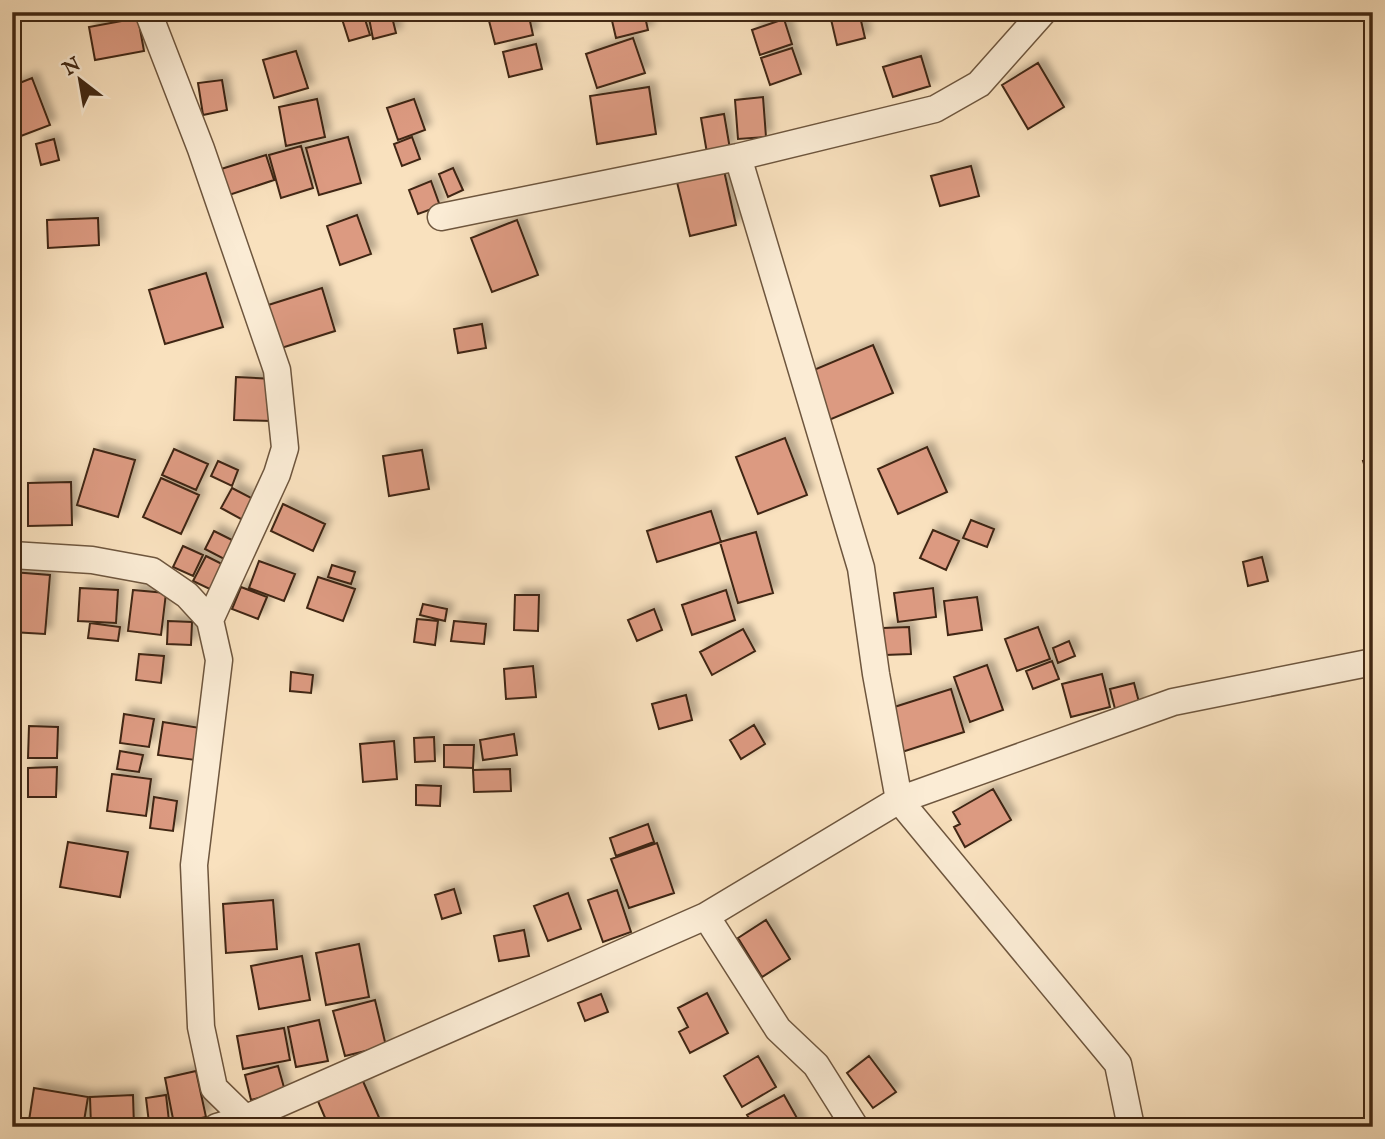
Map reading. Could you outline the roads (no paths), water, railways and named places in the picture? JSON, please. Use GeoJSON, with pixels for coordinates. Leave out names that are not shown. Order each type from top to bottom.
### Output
{"type":"FeatureCollection","features":[{"type":"Feature","properties":{"kind":"street"},"geometry":{"type":"LineString","coordinates":[[148,12],[201,149],[277,370],[285,448],[277,474],[210,620]]}},
{"type":"Feature","properties":{"kind":"street"},"geometry":{"type":"LineString","coordinates":[[441,217],[738,157],[935,109],[979,84],[1043,12]]}},
{"type":"Feature","properties":{"kind":"street"},"geometry":{"type":"LineString","coordinates":[[738,157],[861,568],[876,674],[899,800],[1118,1064],[1130,1127]]}},
{"type":"Feature","properties":{"kind":"street"},"geometry":{"type":"LineString","coordinates":[[12,555],[92,560],[152,571],[187,595],[210,620],[219,660],[194,865],[201,1027],[214,1088],[249,1123]]}},
{"type":"Feature","properties":{"kind":"street"},"geometry":{"type":"LineString","coordinates":[[217,1127],[249,1123],[706,916],[899,800],[1173,702],[1373,662]]}},
{"type":"Feature","properties":{"kind":"street"},"geometry":{"type":"LineString","coordinates":[[706,916],[778,1029],[816,1065],[855,1127]]}}]}
